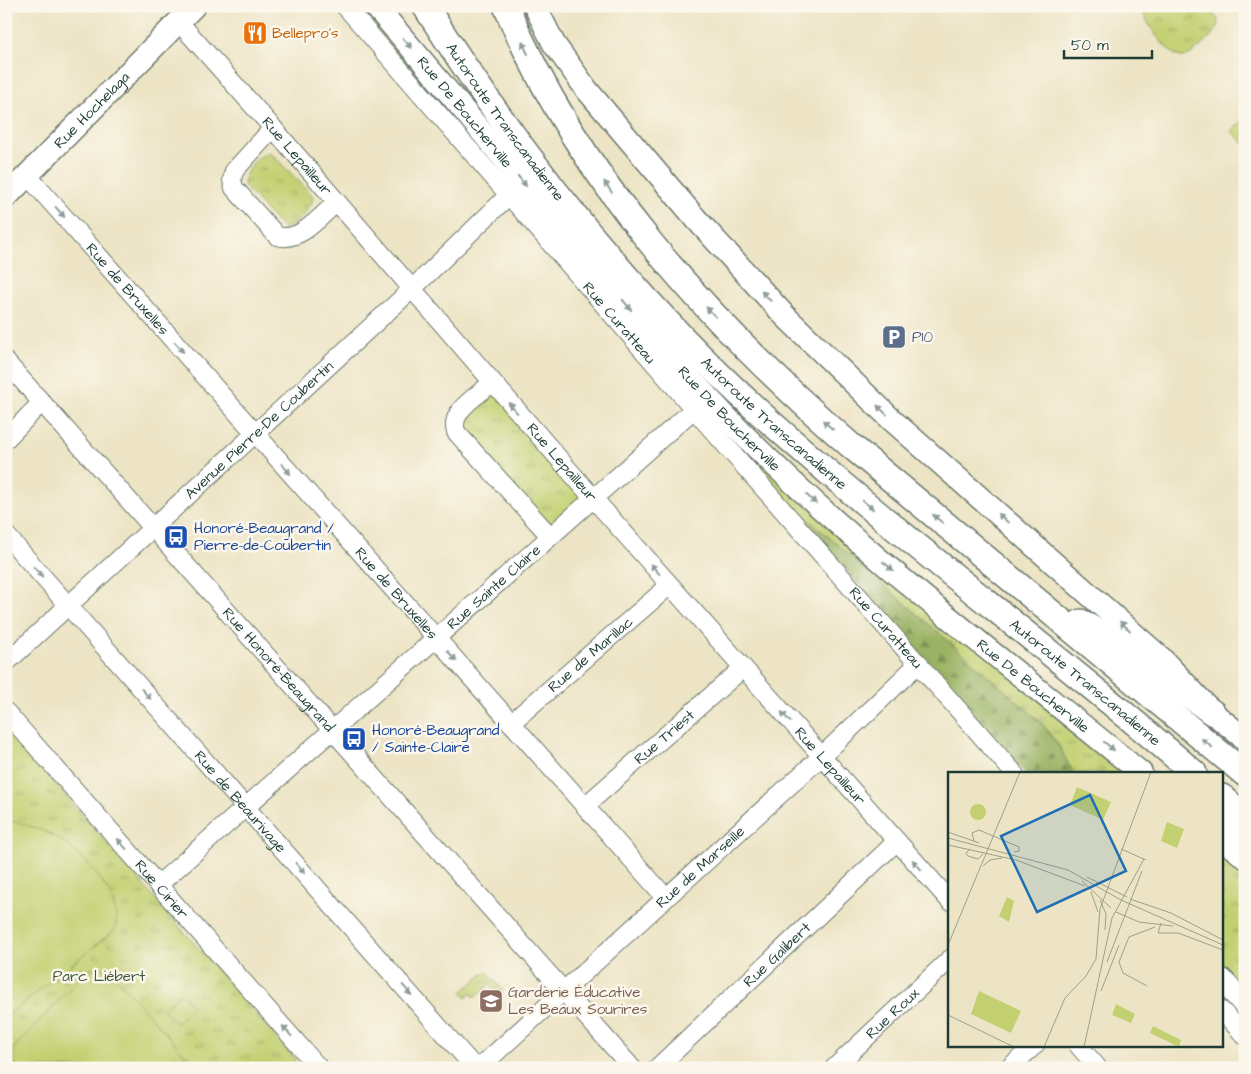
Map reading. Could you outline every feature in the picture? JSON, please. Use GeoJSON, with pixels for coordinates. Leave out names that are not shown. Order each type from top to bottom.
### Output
{"type":"FeatureCollection","features":[{"type":"Feature","properties":{"kind":"highway","name":"Autoroute Transcanadienne"},"geometry":{"type":"LineString","coordinates":[[426,6],[488,99],[534,163],[617,267],[698,353],[759,411],[823,466],[1193,772]]}},
{"type":"Feature","properties":{"kind":"highway"},"geometry":{"type":"LineString","coordinates":[[444,6],[488,99]]}},
{"type":"Feature","properties":{"kind":"highway","name":"Autoroute Transcanadienne"},"geometry":{"type":"LineString","coordinates":[[506,6],[526,50],[568,126],[607,187],[666,263],[726,327],[789,390],[850,445],[1245,774]]}},
{"type":"Feature","properties":{"kind":"highway"},"geometry":{"type":"LineString","coordinates":[[989,562],[1130,652],[1213,713]]}},
{"type":"Feature","properties":{"kind":"highway"},"geometry":{"type":"LineString","coordinates":[[1092,687],[1170,772]]}},
{"type":"Feature","properties":{"kind":"highway"},"geometry":{"type":"LineString","coordinates":[[1224,800],[1245,817]]}},
{"type":"Feature","properties":{"kind":"highway"},"geometry":{"type":"LineString","coordinates":[[1224,823],[1245,841]]}},
{"type":"Feature","properties":{"kind":"main road","name":"Rue De Boucherville"},"geometry":{"type":"LineString","coordinates":[[375,6],[653,336],[741,432],[855,538],[1140,772]]}},
{"type":"Feature","properties":{"kind":"main road"},"geometry":{"type":"LineString","coordinates":[[534,6],[554,44],[582,84],[711,236],[785,316],[893,421],[1161,658],[1213,713],[1245,739]]}},
{"type":"Feature","properties":{"kind":"main road","name":"Rue Hochelaga"},"geometry":{"type":"LineString","coordinates":[[6,197],[187,11]]}},
{"type":"Feature","properties":{"kind":"main road"},"geometry":{"type":"LineString","coordinates":[[1224,841],[1245,857]]}},
{"type":"Feature","properties":{"kind":"main road"},"geometry":{"type":"LineString","coordinates":[[1224,982],[1245,1004]]}},
{"type":"Feature","properties":{"kind":"street","name":"Rue Curatteau"},"geometry":{"type":"LineString","coordinates":[[345,6],[694,409],[1013,772]]}},
{"type":"Feature","properties":{"kind":"street","name":"Rue Lepailleur"},"geometry":{"type":"LineString","coordinates":[[187,11],[273,128],[492,383],[948,899]]}},
{"type":"Feature","properties":{"kind":"street"},"geometry":{"type":"LineString","coordinates":[[273,128],[234,171],[232,180],[234,188],[277,236],[286,239],[296,237],[337,202]]}},
{"type":"Feature","properties":{"kind":"street","name":"Rue de Bruxelles"},"geometry":{"type":"LineString","coordinates":[[27,176],[666,898]]}},
{"type":"Feature","properties":{"kind":"street","name":"Avenue Pierre-De Coubertin"},"geometry":{"type":"LineString","coordinates":[[6,663],[412,289],[509,195]]}},
{"type":"Feature","properties":{"kind":"street","name":"Rue Honoré-Beaugrand"},"geometry":{"type":"LineString","coordinates":[[6,362],[632,1068]]}},
{"type":"Feature","properties":{"kind":"street"},"geometry":{"type":"LineString","coordinates":[[492,383],[456,414],[453,423],[456,432],[550,536]]}},
{"type":"Feature","properties":{"kind":"street"},"geometry":{"type":"LineString","coordinates":[[6,439],[42,402]]}},
{"type":"Feature","properties":{"kind":"street","name":"Rue Sainte Claire"},"geometry":{"type":"LineString","coordinates":[[158,885],[694,409]]}},
{"type":"Feature","properties":{"kind":"street","name":"Rue de Beaurivage"},"geometry":{"type":"LineString","coordinates":[[6,535],[475,1068]]}},
{"type":"Feature","properties":{"kind":"street","name":"Rue de Marillac"},"geometry":{"type":"LineString","coordinates":[[511,723],[670,585]]}},
{"type":"Feature","properties":{"kind":"street","name":"Rue de Marseille"},"geometry":{"type":"LineString","coordinates":[[479,1068],[822,756],[918,663]]}},
{"type":"Feature","properties":{"kind":"street","name":"Rue Triest"},"geometry":{"type":"LineString","coordinates":[[585,806],[744,668]]}},
{"type":"Feature","properties":{"kind":"street","name":"Rue Cirier"},"geometry":{"type":"LineString","coordinates":[[6,712],[319,1068]]}},
{"type":"Feature","properties":{"kind":"street","name":"Rue Galibert"},"geometry":{"type":"LineString","coordinates":[[657,1068],[896,842]]}},
{"type":"Feature","properties":{"kind":"street","name":"Rue Roux"},"geometry":{"type":"LineString","coordinates":[[834,1068],[948,961]]}},
{"type":"Feature","properties":{"kind":"street"},"geometry":{"type":"LineString","coordinates":[[1224,1013],[1245,1036]]}},
{"type":"Feature","properties":{"kind":"street"},"geometry":{"type":"LineString","coordinates":[[1009,1068],[1034,1046]]}},
{"type":"Feature","properties":{"kind":"street"},"geometry":{"type":"LineString","coordinates":[[1079,1046],[1098,1068]]}},
{"type":"Feature","properties":{"kind":"green space"},"geometry":{"type":"Polygon","coordinates":[[[1142,6],[1207,6],[1218,20],[1219,25],[1213,34],[1196,50],[1185,57],[1181,57],[1163,44],[1146,19],[1142,6]]]}},
{"type":"Feature","properties":{"kind":"green space"},"geometry":{"type":"Polygon","coordinates":[[[1245,119],[1245,145],[1231,131],[1245,119]]]}},
{"type":"Feature","properties":{"kind":"green space"},"geometry":{"type":"Polygon","coordinates":[[[270,152],[313,196],[307,211],[298,221],[288,227],[283,228],[278,224],[244,186],[248,170],[260,156],[270,152]]]}},
{"type":"Feature","properties":{"kind":"green space"},"geometry":{"type":"Polygon","coordinates":[[[492,383],[593,498],[550,536],[456,432],[457,414],[492,383]]]}},
{"type":"Feature","properties":{"kind":"green space"},"geometry":{"type":"Polygon","coordinates":[[[759,461],[1124,772],[1072,772],[1059,746],[1041,722],[778,493],[756,467],[759,461]]]}},
{"type":"Feature","properties":{"kind":"green space"},"geometry":{"type":"Polygon","coordinates":[[[778,493],[1041,722],[1059,746],[1072,772],[1024,772],[778,493]]]}},
{"type":"Feature","properties":{"kind":"green space","name":"Parc Liébert"},"geometry":{"type":"Polygon","coordinates":[[[6,728],[296,1060],[287,1068],[6,1068],[6,728]]]}},
{"type":"Feature","properties":{"kind":"green space"},"geometry":{"type":"Polygon","coordinates":[[[6,820],[41,830],[60,840],[81,857],[91,867],[108,891],[116,917],[115,930],[6,1017],[6,820]]]}},
{"type":"Feature","properties":{"kind":"green space"},"geometry":{"type":"Polygon","coordinates":[[[1224,859],[1245,873],[1245,993],[1224,971],[1224,859]]]}},
{"type":"Feature","properties":{"kind":"green space"},"geometry":{"type":"Polygon","coordinates":[[[101,968],[111,972],[185,1055],[178,1068],[17,1068],[13,1060],[13,1049],[89,969],[101,968]]]}},
{"type":"Feature","properties":{"kind":"green space"},"geometry":{"type":"Polygon","coordinates":[[[486,971],[503,990],[499,994],[490,984],[475,998],[471,993],[466,997],[462,992],[486,971]]]}},
{"type":"Feature","properties":{"kind":"green space"},"geometry":{"type":"Polygon","coordinates":[[[181,993],[193,1007],[176,1023],[163,1009],[181,993]]]}},
{"type":"Feature","properties":{"kind":"place","name":"Bellepro's"},"geometry":{"type":"Point","coordinates":[255,33]}},
{"type":"Feature","properties":{"kind":"place","name":"P10"},"geometry":{"type":"Point","coordinates":[894,337]}},
{"type":"Feature","properties":{"kind":"place","name":"Honoré-Beaugrand / Pierre-de-Coubertin"},"geometry":{"type":"Point","coordinates":[176,537]}},
{"type":"Feature","properties":{"kind":"place","name":"Honoré-Beaugrand / Sainte-Claire"},"geometry":{"type":"Point","coordinates":[354,739]}},
{"type":"Feature","properties":{"kind":"place","name":"Garderie Éducative Les Beaux Sourires"},"geometry":{"type":"Point","coordinates":[491,1001]}}]}
